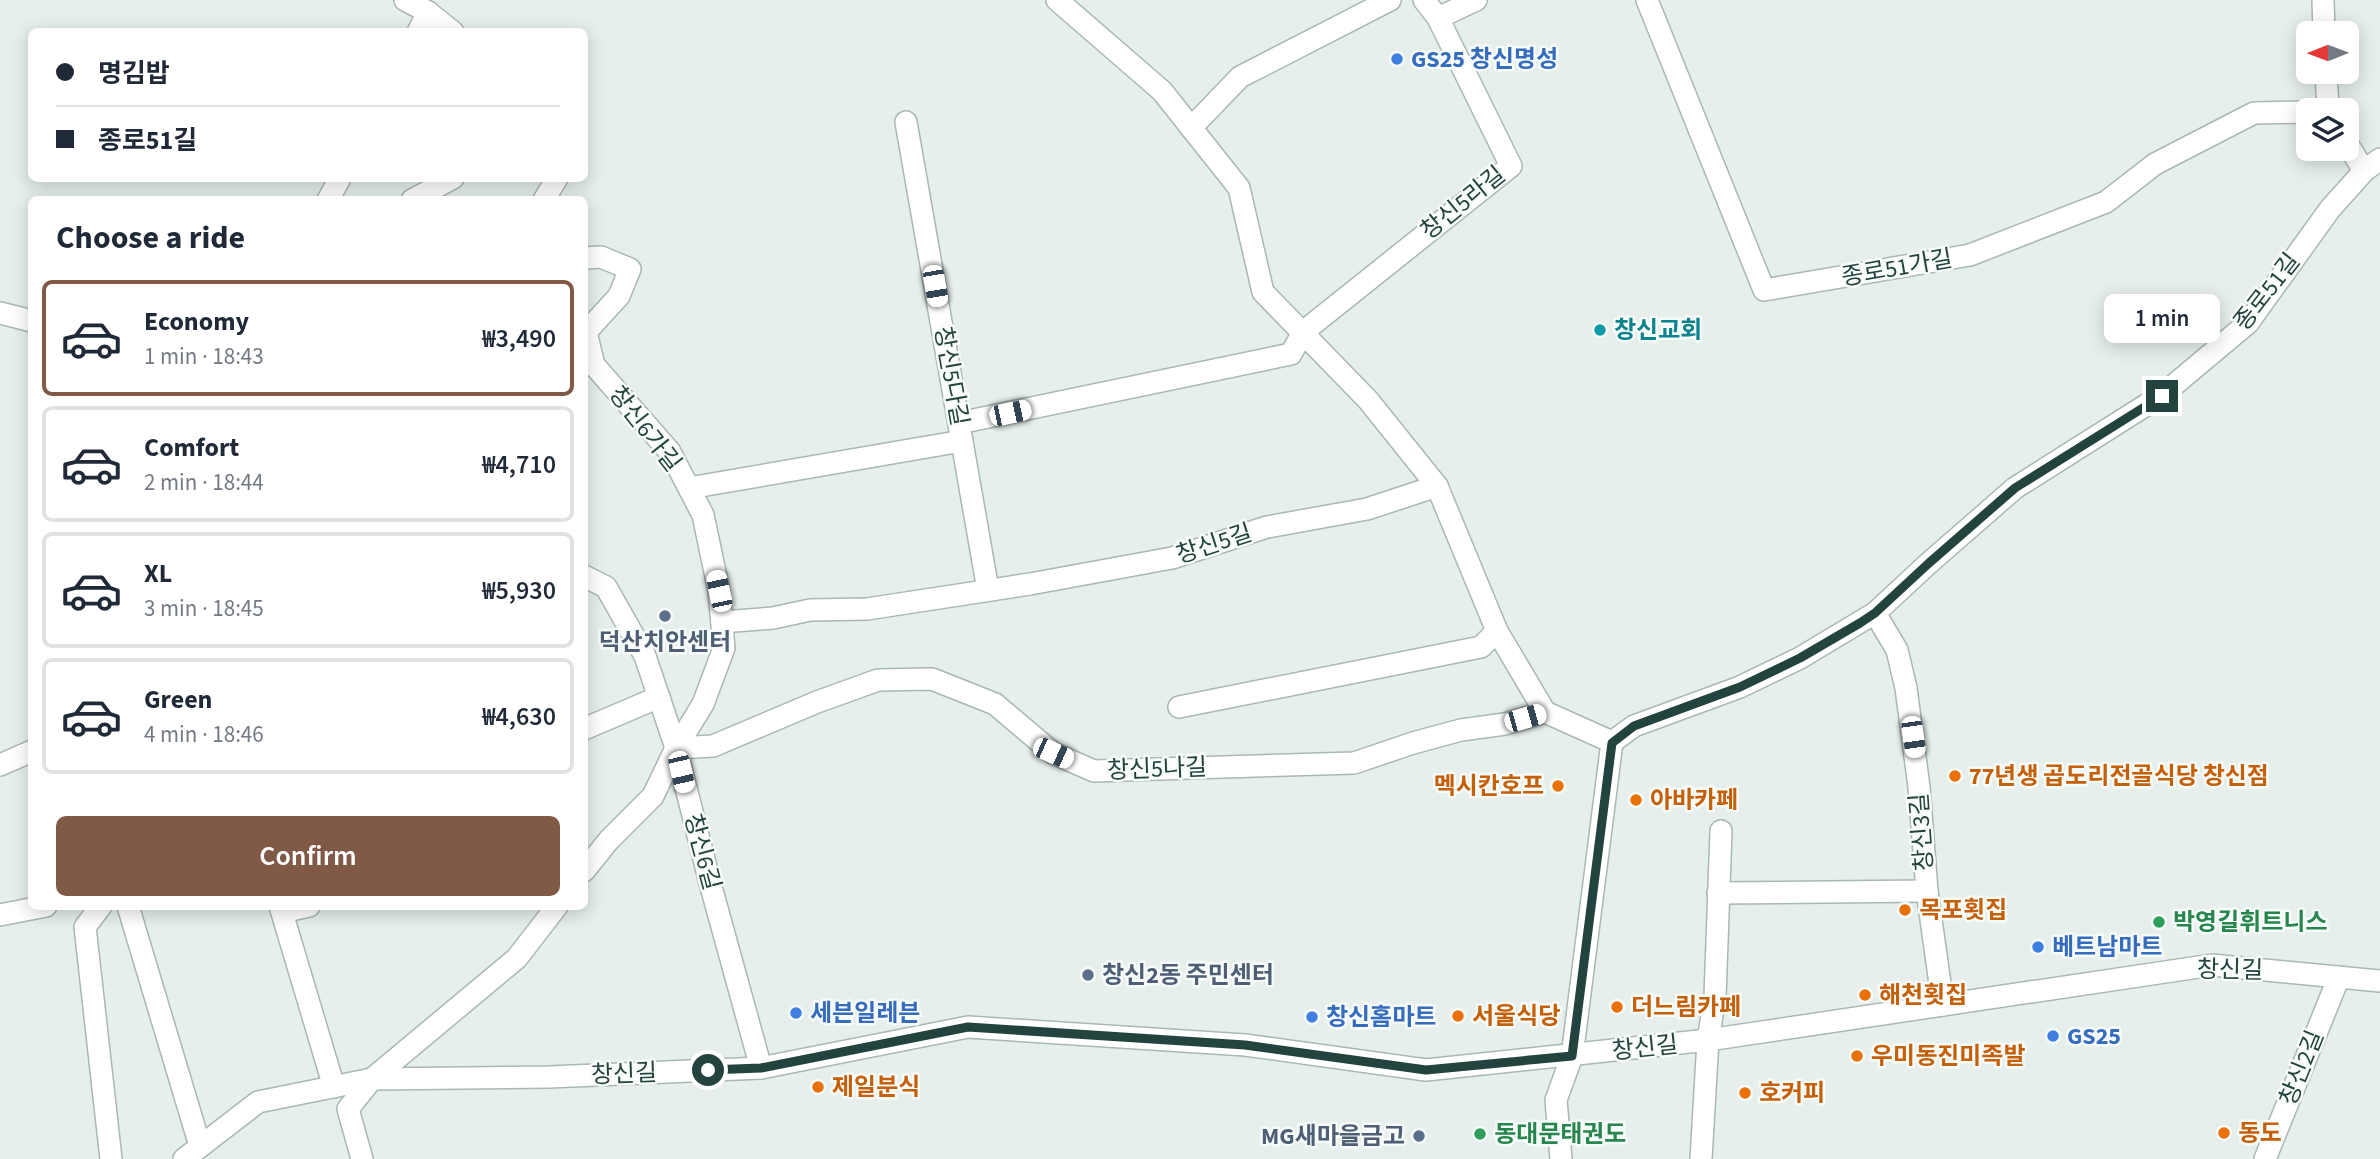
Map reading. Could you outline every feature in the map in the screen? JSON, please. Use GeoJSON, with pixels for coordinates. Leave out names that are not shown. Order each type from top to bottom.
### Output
{"type":"FeatureCollection","features":[{"type":"Feature","properties":{"kind":"street"},"geometry":{"type":"LineString","coordinates":[[405,0],[428,12],[448,28]]}},
{"type":"Feature","properties":{"kind":"street"},"geometry":{"type":"LineString","coordinates":[[1057,0],[1162,91],[1239,188],[1263,292],[1368,400],[1437,486],[1497,631],[1545,712],[1612,743],[1572,1056],[1556,1100],[1561,1159]]}},
{"type":"Feature","properties":{"kind":"street"},"geometry":{"type":"LineString","coordinates":[[1191,128],[1240,77],[1390,0]]}},
{"type":"Feature","properties":{"kind":"street","name":"창신5라길"},"geometry":{"type":"LineString","coordinates":[[1303,332],[1511,166],[1438,18],[1424,0]]}},
{"type":"Feature","properties":{"kind":"street"},"geometry":{"type":"LineString","coordinates":[[1438,18],[1476,0]]}},
{"type":"Feature","properties":{"kind":"street","name":"종로51가길"},"geometry":{"type":"LineString","coordinates":[[1647,0],[1764,290],[1970,255],[2106,202],[2155,164],[2254,114],[2296,112]]}},
{"type":"Feature","properties":{"kind":"street"},"geometry":{"type":"LineString","coordinates":[[2323,0],[2324,21]]}},
{"type":"Feature","properties":{"kind":"street"},"geometry":{"type":"LineString","coordinates":[[420,28],[428,12]]}},
{"type":"Feature","properties":{"kind":"street","name":"창신5다길"},"geometry":{"type":"LineString","coordinates":[[906,122],[988,590]]}},
{"type":"Feature","properties":{"kind":"street","name":"종로51길"},"geometry":{"type":"LineString","coordinates":[[1612,743],[1634,726],[1740,687],[1800,658],[1875,613],[2015,488],[2162,396],[2248,323],[2330,209],[2372,165]]}},
{"type":"Feature","properties":{"kind":"street"},"geometry":{"type":"LineString","coordinates":[[419,196],[446,182]]}},
{"type":"Feature","properties":{"kind":"street","name":"창신6가길"},"geometry":{"type":"LineString","coordinates":[[588,258],[601,257],[630,269],[619,296],[588,330]]}},
{"type":"Feature","properties":{"kind":"street"},"geometry":{"type":"LineString","coordinates":[[0,313],[28,320]]}},
{"type":"Feature","properties":{"kind":"street"},"geometry":{"type":"LineString","coordinates":[[961,432],[1291,354],[1303,332]]}},
{"type":"Feature","properties":{"kind":"street","name":"창신6가길"},"geometry":{"type":"LineString","coordinates":[[588,340],[594,365],[670,452],[703,515],[719,591],[724,648],[703,704],[676,748]]}},
{"type":"Feature","properties":{"kind":"street","name":"창신6가길"},"geometry":{"type":"LineString","coordinates":[[689,488],[961,432]]}},
{"type":"Feature","properties":{"kind":"street","name":"창신5길"},"geometry":{"type":"LineString","coordinates":[[988,590],[1172,558],[1268,527],[1367,509],[1437,486]]}},
{"type":"Feature","properties":{"kind":"street","name":"창신6길"},"geometry":{"type":"LineString","coordinates":[[588,578],[606,587],[645,656],[676,748],[761,1068]]}},
{"type":"Feature","properties":{"kind":"street"},"geometry":{"type":"LineString","coordinates":[[722,622],[773,618],[810,610],[867,609],[988,590]]}},
{"type":"Feature","properties":{"kind":"street","name":"창신3길"},"geometry":{"type":"LineString","coordinates":[[1875,613],[1896,650],[1906,688],[1942,1005]]}},
{"type":"Feature","properties":{"kind":"street"},"geometry":{"type":"LineString","coordinates":[[1179,707],[1480,647],[1497,631]]}},
{"type":"Feature","properties":{"kind":"street","name":"창신5나길"},"geometry":{"type":"LineString","coordinates":[[676,748],[713,746],[817,702],[878,680],[932,679],[995,704],[1053,753],[1094,771],[1354,763],[1461,730],[1505,724],[1545,712]]}},
{"type":"Feature","properties":{"kind":"street"},"geometry":{"type":"LineString","coordinates":[[588,727],[659,697]]}},
{"type":"Feature","properties":{"kind":"street"},"geometry":{"type":"LineString","coordinates":[[588,866],[609,840],[653,796],[676,748]]}},
{"type":"Feature","properties":{"kind":"street"},"geometry":{"type":"LineString","coordinates":[[0,765],[28,753]]}},
{"type":"Feature","properties":{"kind":"street","name":"창신길"},"geometry":{"type":"LineString","coordinates":[[1701,1159],[1708,1040],[1715,997],[1721,831]]}},
{"type":"Feature","properties":{"kind":"street"},"geometry":{"type":"LineString","coordinates":[[588,845],[609,840]]}},
{"type":"Feature","properties":{"kind":"street","name":"창신3길"},"geometry":{"type":"LineString","coordinates":[[1718,893],[1927,891]]}},
{"type":"Feature","properties":{"kind":"street"},"geometry":{"type":"LineString","coordinates":[[0,915],[28,910]]}},
{"type":"Feature","properties":{"kind":"street"},"geometry":{"type":"LineString","coordinates":[[98,910],[85,927],[111,1159]]}},
{"type":"Feature","properties":{"kind":"street","name":"창신길"},"geometry":{"type":"LineString","coordinates":[[129,910],[192,1153],[258,1102],[372,1079],[549,1077],[761,1068],[968,1027],[1245,1045],[1426,1070],[1708,1040],[2213,965],[2380,981]]}},
{"type":"Feature","properties":{"kind":"street"},"geometry":{"type":"LineString","coordinates":[[281,910],[334,1087]]}},
{"type":"Feature","properties":{"kind":"street","name":"창신길"},"geometry":{"type":"LineString","coordinates":[[362,1159],[348,1109],[372,1079],[517,958],[554,910]]}},
{"type":"Feature","properties":{"kind":"street","name":"창신2길"},"geometry":{"type":"LineString","coordinates":[[2265,1159],[2339,977]]}},
{"type":"Feature","properties":{"kind":"place","name":"GS25 창신명성"},"geometry":{"type":"Point","coordinates":[1397,59]}},
{"type":"Feature","properties":{"kind":"place","name":"창신교회"},"geometry":{"type":"Point","coordinates":[1600,330]}},
{"type":"Feature","properties":{"kind":"place","name":"덕산치안센터"},"geometry":{"type":"Point","coordinates":[665,616]}},
{"type":"Feature","properties":{"kind":"place","name":"77년생 곱도리전골식당 창신점"},"geometry":{"type":"Point","coordinates":[1955,776]}},
{"type":"Feature","properties":{"kind":"place","name":"멕시칸호프"},"geometry":{"type":"Point","coordinates":[1558,786]}},
{"type":"Feature","properties":{"kind":"place","name":"아바카페"},"geometry":{"type":"Point","coordinates":[1636,800]}},
{"type":"Feature","properties":{"kind":"place","name":"목포횟집"},"geometry":{"type":"Point","coordinates":[1905,910]}},
{"type":"Feature","properties":{"kind":"place","name":"박영길휘트니스"},"geometry":{"type":"Point","coordinates":[2159,922]}},
{"type":"Feature","properties":{"kind":"place","name":"베트남마트"},"geometry":{"type":"Point","coordinates":[2038,947]}},
{"type":"Feature","properties":{"kind":"place","name":"창신2동 주민센터"},"geometry":{"type":"Point","coordinates":[1088,975]}},
{"type":"Feature","properties":{"kind":"place","name":"해천횟집"},"geometry":{"type":"Point","coordinates":[1865,995]}},
{"type":"Feature","properties":{"kind":"place","name":"더느림카페"},"geometry":{"type":"Point","coordinates":[1617,1007]}},
{"type":"Feature","properties":{"kind":"place","name":"세븐일레븐"},"geometry":{"type":"Point","coordinates":[796,1013]}},
{"type":"Feature","properties":{"kind":"place","name":"서울식당"},"geometry":{"type":"Point","coordinates":[1458,1016]}},
{"type":"Feature","properties":{"kind":"place","name":"창신홈마트"},"geometry":{"type":"Point","coordinates":[1312,1017]}},
{"type":"Feature","properties":{"kind":"place","name":"GS25"},"geometry":{"type":"Point","coordinates":[2053,1036]}},
{"type":"Feature","properties":{"kind":"place","name":"우미동진미족발"},"geometry":{"type":"Point","coordinates":[1857,1056]}},
{"type":"Feature","properties":{"kind":"place","name":"제일분식"},"geometry":{"type":"Point","coordinates":[818,1087]}},
{"type":"Feature","properties":{"kind":"place","name":"호커피"},"geometry":{"type":"Point","coordinates":[1745,1093]}},
{"type":"Feature","properties":{"kind":"place","name":"동도"},"geometry":{"type":"Point","coordinates":[2224,1133]}},
{"type":"Feature","properties":{"kind":"place","name":"동대문태권도"},"geometry":{"type":"Point","coordinates":[1480,1134]}},
{"type":"Feature","properties":{"kind":"place","name":"MG새마을금고"},"geometry":{"type":"Point","coordinates":[1419,1136]}},
{"type":"Feature","properties":{"kind":"route"},"geometry":{"type":"LineString","coordinates":[[708,1070],[761,1068],[968,1027],[1245,1045],[1426,1070],[1572,1056],[1612,743],[1634,726],[1740,687],[1800,658],[1860,623],[1875,613],[2015,488],[2162,396]]}}]}
